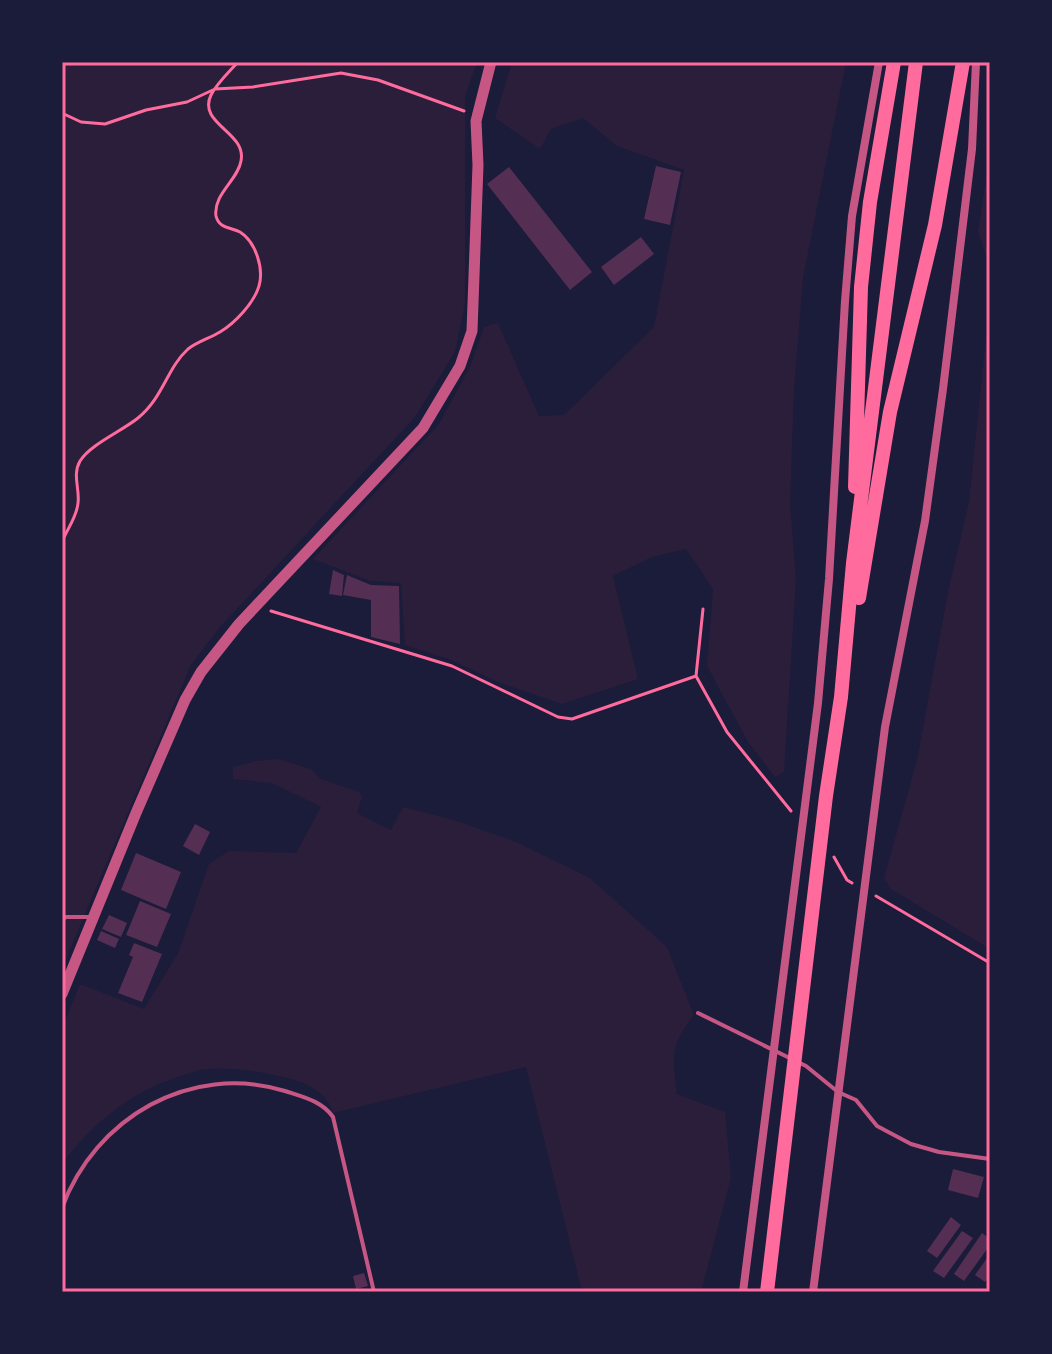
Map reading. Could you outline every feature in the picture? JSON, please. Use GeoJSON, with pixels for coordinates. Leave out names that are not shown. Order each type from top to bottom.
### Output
{"type":"FeatureCollection","features":[{"type":"Feature","properties":{"kind":"main road"},"geometry":{"type":"LineString","coordinates":[[853,563],[861,287],[870,202],[894,62]]}},
{"type":"Feature","properties":{"kind":"main road"},"geometry":{"type":"LineString","coordinates":[[841,697],[853,563],[916,62]]}},
{"type":"Feature","properties":{"kind":"main road"},"geometry":{"type":"LineString","coordinates":[[767,1292],[826,796],[841,697],[890,412],[941,196],[963,62]]}},
{"type":"Feature","properties":{"kind":"street"},"geometry":{"type":"LineString","coordinates":[[62,994],[185,700],[201,672],[255,606],[423,428],[460,366],[472,331],[473,317],[478,165],[476,121],[491,62]]}},
{"type":"Feature","properties":{"kind":"street"},"geometry":{"type":"LineString","coordinates":[[743,1292],[824,641],[852,216],[879,62]]}},
{"type":"Feature","properties":{"kind":"street"},"geometry":{"type":"LineString","coordinates":[[813,1292],[885,727],[925,521],[972,149],[976,62]]}},
{"type":"Feature","properties":{"kind":"lane"},"geometry":{"type":"LineString","coordinates":[[62,920],[66,917],[93,917]]}},
{"type":"Feature","properties":{"kind":"lane"},"geometry":{"type":"LineString","coordinates":[[698,1013],[806,1066],[838,1092],[856,1100],[877,1126],[911,1144],[939,1152],[990,1159]]}},
{"type":"Feature","properties":{"kind":"lane"},"geometry":{"type":"LineString","coordinates":[[62,1208],[81,1167],[95,1147],[111,1130],[151,1104],[193,1088],[218,1085],[256,1085],[280,1090],[314,1101],[327,1108],[333,1117],[374,1292]]}},
{"type":"Feature","properties":{"kind":"path"},"geometry":{"type":"LineString","coordinates":[[62,542],[76,513],[79,500],[78,464],[87,452],[139,418],[156,401],[172,370],[188,349],[223,331],[243,312],[259,288],[261,272],[253,245],[240,232],[226,229],[216,215],[221,195],[241,165],[242,155],[229,132],[212,119],[210,97],[238,62]]}},
{"type":"Feature","properties":{"kind":"path"},"geometry":{"type":"LineString","coordinates":[[62,123],[63,113],[81,122],[105,124],[146,110],[187,102],[215,89],[253,87],[341,73],[378,80],[468,112],[476,121]]}},
{"type":"Feature","properties":{"kind":"path"},"geometry":{"type":"LineString","coordinates":[[255,606],[452,666],[558,717],[572,719],[696,676]]}},
{"type":"Feature","properties":{"kind":"shaded area"},"geometry":{"type":"Polygon","coordinates":[[[62,62],[477,62],[465,96],[465,304],[455,352],[415,417],[220,627],[191,665],[62,968],[62,62]]]}},
{"type":"Feature","properties":{"kind":"shaded area"},"geometry":{"type":"Polygon","coordinates":[[[512,62],[846,62],[803,278],[794,389],[790,504],[796,579],[784,772],[775,777],[748,742],[707,666],[713,589],[686,549],[652,557],[613,576],[638,679],[562,704],[405,645],[401,583],[370,581],[313,559],[439,424],[470,367],[484,327],[498,323],[539,416],[564,415],[654,327],[684,170],[617,146],[583,118],[551,129],[540,149],[495,118],[512,62]]]}},
{"type":"Feature","properties":{"kind":"shaded area"},"geometry":{"type":"Polygon","coordinates":[[[990,152],[990,269],[978,231],[990,152]]]}},
{"type":"Feature","properties":{"kind":"shaded area"},"geometry":{"type":"Polygon","coordinates":[[[990,269],[990,949],[891,889],[884,878],[917,760],[949,587],[969,502],[990,269]]]}},
{"type":"Feature","properties":{"kind":"shaded area"},"geometry":{"type":"Polygon","coordinates":[[[279,759],[311,769],[321,779],[359,792],[362,797],[357,813],[391,830],[403,807],[454,820],[516,842],[590,878],[667,947],[694,1015],[680,1036],[675,1052],[677,1094],[725,1112],[731,1178],[701,1292],[582,1292],[526,1067],[333,1113],[322,1094],[295,1080],[238,1069],[200,1070],[161,1083],[128,1101],[86,1135],[62,1163],[62,1028],[80,984],[144,1009],[178,953],[209,864],[229,851],[296,853],[321,807],[272,783],[233,779],[233,767],[279,759]]]}},
{"type":"Feature","properties":{"kind":"building"},"geometry":{"type":"Polygon","coordinates":[[[656,166],[681,172],[670,225],[644,219],[656,166]]]}},
{"type":"Feature","properties":{"kind":"building"},"geometry":{"type":"Polygon","coordinates":[[[509,167],[592,272],[570,290],[487,184],[509,167]]]}},
{"type":"Feature","properties":{"kind":"building"},"geometry":{"type":"Polygon","coordinates":[[[641,237],[654,254],[614,285],[601,267],[641,237]]]}},
{"type":"Feature","properties":{"kind":"building"},"geometry":{"type":"Polygon","coordinates":[[[333,570],[344,575],[342,596],[329,594],[333,570]]]}},
{"type":"Feature","properties":{"kind":"building"},"geometry":{"type":"Polygon","coordinates":[[[347,575],[371,585],[399,586],[400,644],[371,637],[371,600],[343,595],[347,575]]]}},
{"type":"Feature","properties":{"kind":"building"},"geometry":{"type":"Polygon","coordinates":[[[195,824],[210,832],[199,855],[183,846],[195,824]]]}},
{"type":"Feature","properties":{"kind":"building"},"geometry":{"type":"Polygon","coordinates":[[[136,853],[181,872],[166,909],[121,890],[136,853]]]}},
{"type":"Feature","properties":{"kind":"building"},"geometry":{"type":"Polygon","coordinates":[[[140,901],[171,914],[157,947],[126,935],[140,901]]]}},
{"type":"Feature","properties":{"kind":"building"},"geometry":{"type":"Polygon","coordinates":[[[109,915],[127,923],[121,937],[102,929],[109,915]]]}},
{"type":"Feature","properties":{"kind":"building"},"geometry":{"type":"Polygon","coordinates":[[[101,931],[119,939],[115,948],[97,940],[101,931]]]}},
{"type":"Feature","properties":{"kind":"building"},"geometry":{"type":"Polygon","coordinates":[[[134,943],[162,954],[142,1002],[118,993],[133,957],[129,955],[134,943]]]}},
{"type":"Feature","properties":{"kind":"building"},"geometry":{"type":"Polygon","coordinates":[[[953,1169],[984,1177],[978,1198],[948,1190],[953,1169]]]}},
{"type":"Feature","properties":{"kind":"building"},"geometry":{"type":"Polygon","coordinates":[[[951,1217],[961,1225],[937,1258],[927,1251],[951,1217]]]}},
{"type":"Feature","properties":{"kind":"building"},"geometry":{"type":"Polygon","coordinates":[[[962,1231],[973,1238],[944,1278],[933,1271],[962,1231]]]}},
{"type":"Feature","properties":{"kind":"building"},"geometry":{"type":"Polygon","coordinates":[[[982,1233],[990,1239],[990,1245],[964,1281],[954,1274],[982,1233]]]}},
{"type":"Feature","properties":{"kind":"building"},"geometry":{"type":"Polygon","coordinates":[[[990,1254],[990,1275],[985,1282],[975,1275],[990,1254]]]}},
{"type":"Feature","properties":{"kind":"building"},"geometry":{"type":"Polygon","coordinates":[[[364,1273],[368,1286],[356,1289],[353,1276],[364,1273]]]}}]}
